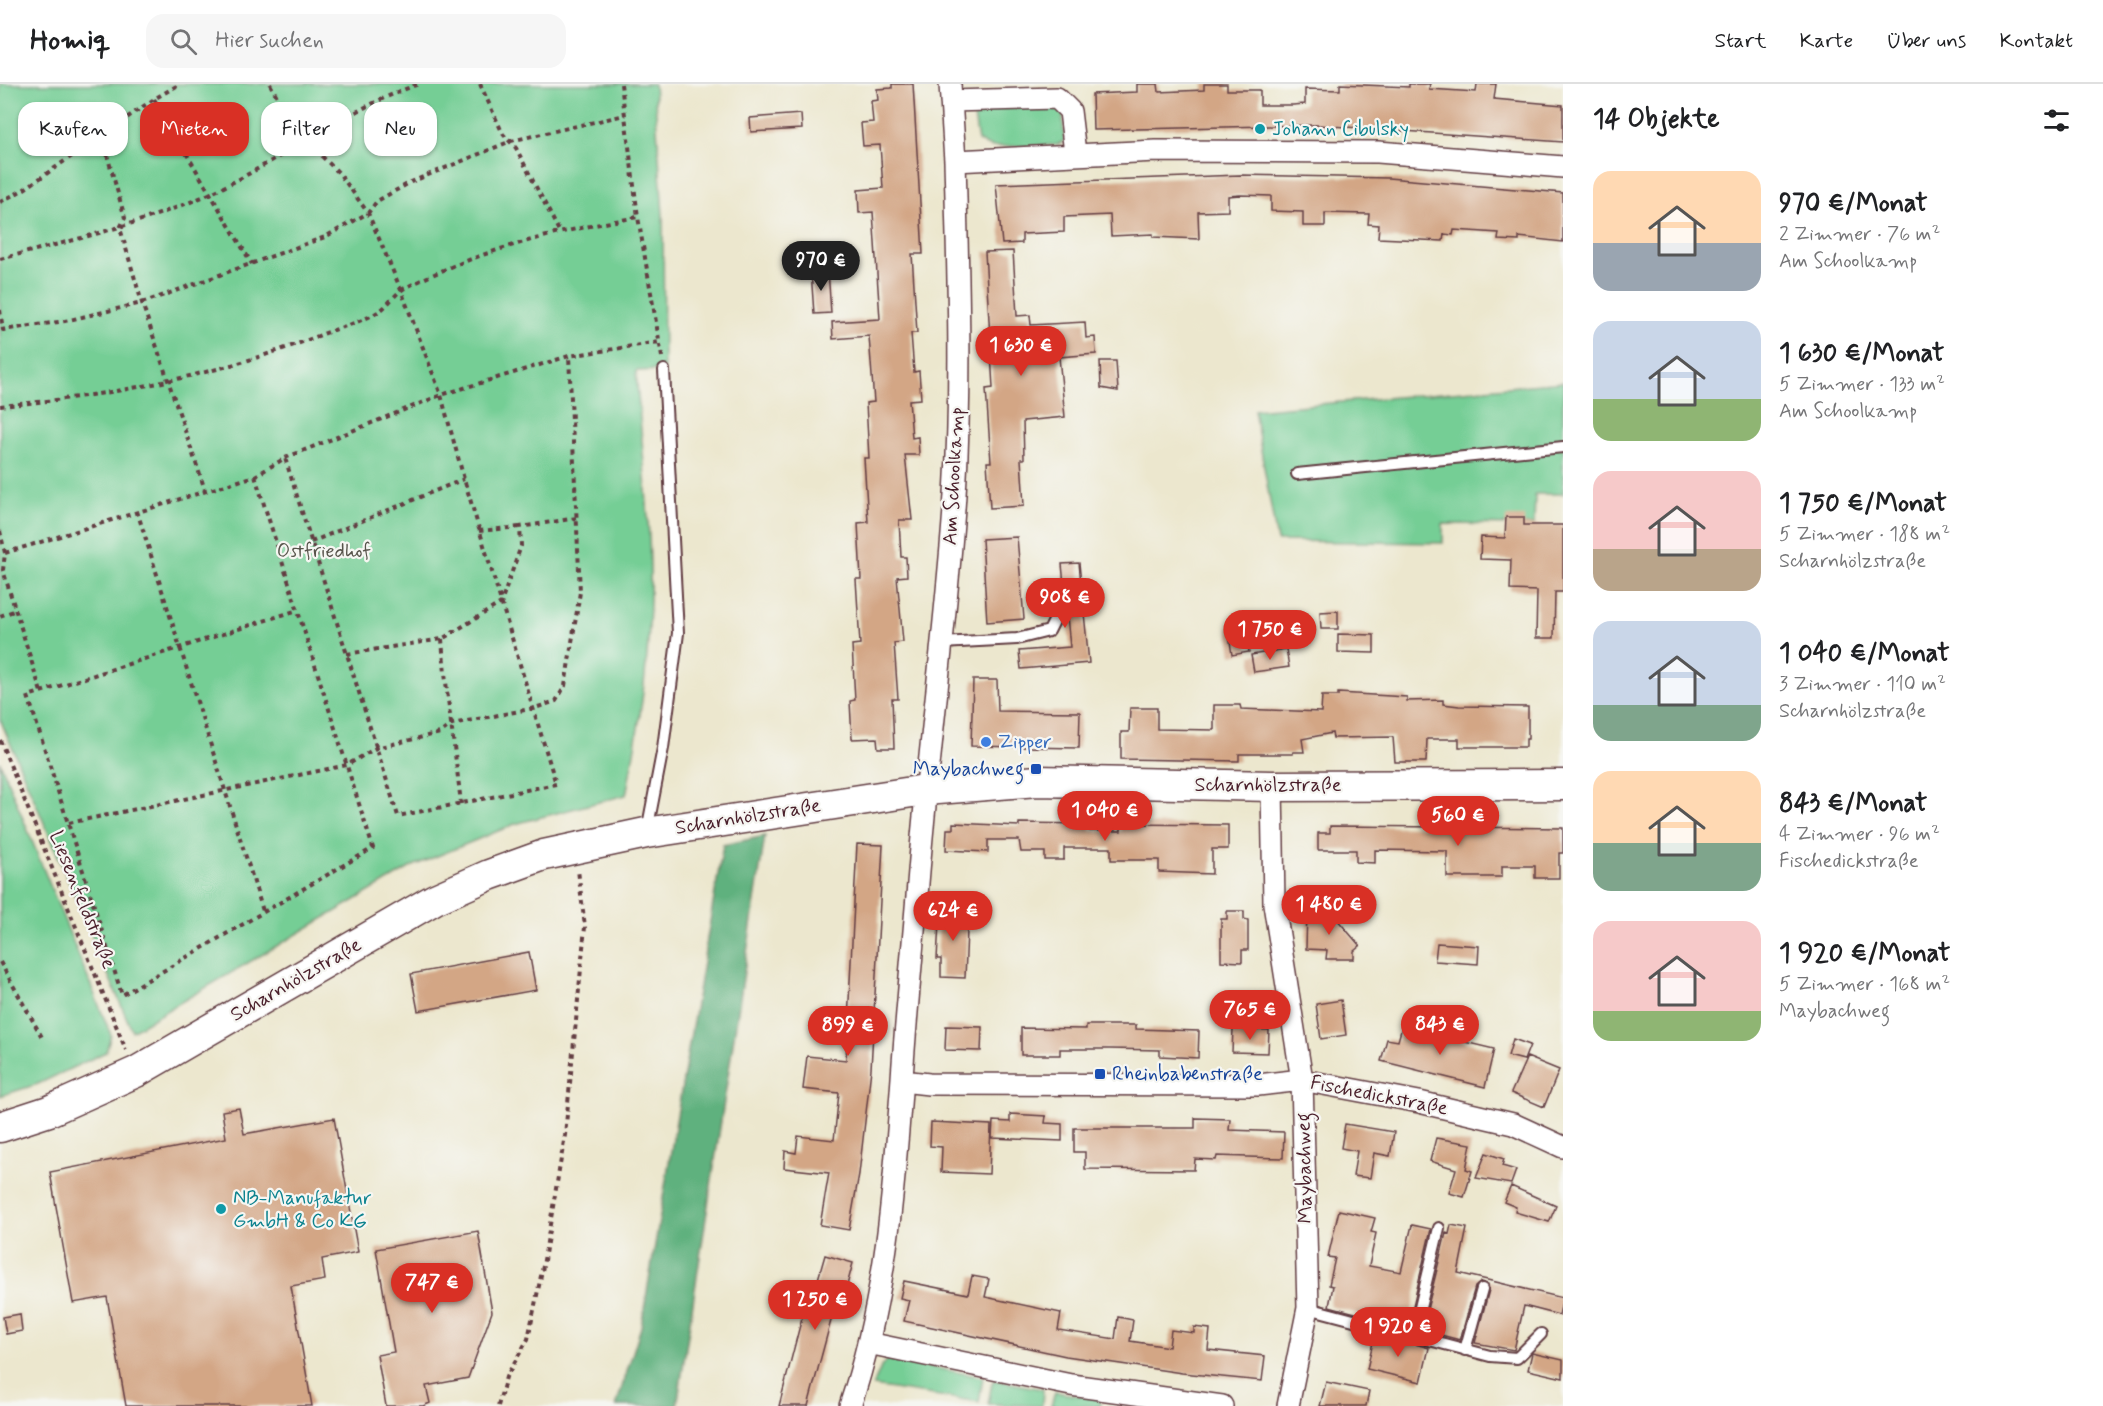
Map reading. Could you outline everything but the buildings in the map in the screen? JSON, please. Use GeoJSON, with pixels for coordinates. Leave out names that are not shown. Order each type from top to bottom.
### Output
{"type":"FeatureCollection","features":[{"type":"Feature","properties":{"kind":"main road","name":"Scharnhölzstraße"},"geometry":{"type":"LineString","coordinates":[[0,1127],[49,1111],[136,1072],[435,899],[489,875],[544,855],[646,833],[763,814],[925,790],[1038,781],[1272,786],[1563,785]]}},
{"type":"Feature","properties":{"kind":"street","name":"Am Schoolkamp"},"geometry":{"type":"LineString","coordinates":[[925,790],[955,494],[961,358],[955,161],[950,92],[1057,98],[1070,111],[1075,153]]}},
{"type":"Feature","properties":{"kind":"street"},"geometry":{"type":"LineString","coordinates":[[955,161],[1075,153],[1378,152],[1563,167]]}},
{"type":"Feature","properties":{"kind":"street","name":"Maybachweg"},"geometry":{"type":"LineString","coordinates":[[1272,786],[1274,904],[1302,1080],[1308,1308],[1288,1406]]}},
{"type":"Feature","properties":{"kind":"street"},"geometry":{"type":"LineString","coordinates":[[850,1406],[881,1289],[889,1232],[897,1160],[925,790]]}},
{"type":"Feature","properties":{"kind":"street","name":"Fischedickstraße"},"geometry":{"type":"LineString","coordinates":[[902,1081],[929,1084],[1258,1085],[1302,1080],[1513,1124],[1563,1147]]}},
{"type":"Feature","properties":{"kind":"street"},"geometry":{"type":"LineString","coordinates":[[868,1343],[1071,1385],[1222,1406]]}},
{"type":"Feature","properties":{"kind":"lane"},"geometry":{"type":"LineString","coordinates":[[646,833],[663,748],[678,633],[664,370]]}},
{"type":"Feature","properties":{"kind":"lane"},"geometry":{"type":"LineString","coordinates":[[1297,474],[1563,447]]}},
{"type":"Feature","properties":{"kind":"lane"},"geometry":{"type":"LineString","coordinates":[[941,643],[1017,639],[1049,631],[1054,621],[1052,597]]}},
{"type":"Feature","properties":{"kind":"lane"},"geometry":{"type":"LineString","coordinates":[[1413,1337],[1439,1228]]}},
{"type":"Feature","properties":{"kind":"lane"},"geometry":{"type":"LineString","coordinates":[[1465,1350],[1482,1289]]}},
{"type":"Feature","properties":{"kind":"lane"},"geometry":{"type":"LineString","coordinates":[[1308,1308],[1491,1356],[1517,1358],[1541,1334]]}},
{"type":"Feature","properties":{"kind":"path"},"geometry":{"type":"LineString","coordinates":[[128,118],[180,84]]}},
{"type":"Feature","properties":{"kind":"path"},"geometry":{"type":"LineString","coordinates":[[270,84],[280,102]]}},
{"type":"Feature","properties":{"kind":"path"},"geometry":{"type":"LineString","coordinates":[[352,115],[419,84]]}},
{"type":"Feature","properties":{"kind":"path"},"geometry":{"type":"LineString","coordinates":[[480,84],[503,134],[511,141],[559,231]]}},
{"type":"Feature","properties":{"kind":"path"},"geometry":{"type":"LineString","coordinates":[[621,84],[638,217],[664,370]]}},
{"type":"Feature","properties":{"kind":"path"},"geometry":{"type":"LineString","coordinates":[[154,99],[252,264]]}},
{"type":"Feature","properties":{"kind":"path"},"geometry":{"type":"LineString","coordinates":[[0,310],[3,330],[65,321],[142,303],[324,237],[368,213],[377,201],[411,182],[511,141],[625,115]]}},
{"type":"Feature","properties":{"kind":"path"},"geometry":{"type":"LineString","coordinates":[[0,202],[73,156]]}},
{"type":"Feature","properties":{"kind":"path"},"geometry":{"type":"LineString","coordinates":[[107,156],[124,218],[120,228],[167,382],[205,490]]}},
{"type":"Feature","properties":{"kind":"path"},"geometry":{"type":"LineString","coordinates":[[0,259],[120,228],[210,193],[278,156]]}},
{"type":"Feature","properties":{"kind":"path"},"geometry":{"type":"LineString","coordinates":[[285,458],[398,816],[556,784],[535,708],[479,531],[441,395],[401,290],[368,213],[339,173],[323,156]]}},
{"type":"Feature","properties":{"kind":"path"},"geometry":{"type":"LineString","coordinates":[[0,406],[70,399],[167,382],[286,348],[379,312],[401,290],[496,249],[559,231],[638,217]]}},
{"type":"Feature","properties":{"kind":"path"},"geometry":{"type":"LineString","coordinates":[[5,554],[255,476],[285,458],[441,395],[569,356],[659,342]]}},
{"type":"Feature","properties":{"kind":"path"},"geometry":{"type":"LineString","coordinates":[[69,823],[347,765],[376,748],[440,733],[452,724],[535,708],[556,701],[565,686],[580,592],[569,356]]}},
{"type":"Feature","properties":{"kind":"path"},"geometry":{"type":"LineString","coordinates":[[255,476],[298,610],[373,848],[122,995],[28,696],[298,610]]}},
{"type":"Feature","properties":{"kind":"path"},"geometry":{"type":"LineString","coordinates":[[311,542],[464,479]]}},
{"type":"Feature","properties":{"kind":"path"},"geometry":{"type":"LineString","coordinates":[[137,511],[263,911]]}},
{"type":"Feature","properties":{"kind":"path"},"geometry":{"type":"LineString","coordinates":[[479,531],[577,518]]}},
{"type":"Feature","properties":{"kind":"path"},"geometry":{"type":"LineString","coordinates":[[347,654],[442,639],[501,603],[521,546],[520,527]]}},
{"type":"Feature","properties":{"kind":"path"},"geometry":{"type":"LineString","coordinates":[[0,531],[5,554],[3,570],[41,692]]}},
{"type":"Feature","properties":{"kind":"path"},"geometry":{"type":"LineString","coordinates":[[0,616],[16,610]]}},
{"type":"Feature","properties":{"kind":"path"},"geometry":{"type":"LineString","coordinates":[[442,639],[447,711],[452,724],[461,804]]}},
{"type":"Feature","properties":{"kind":"path","name":"Liesenfeldstraße"},"geometry":{"type":"LineString","coordinates":[[0,740],[136,1072]]}},
{"type":"Feature","properties":{"kind":"path"},"geometry":{"type":"LineString","coordinates":[[498,1406],[506,1377],[528,1339],[543,1266],[564,1135],[585,927],[576,848]]}},
{"type":"Feature","properties":{"kind":"path"},"geometry":{"type":"LineString","coordinates":[[0,962],[43,1038]]}},
{"type":"Feature","properties":{"kind":"green space","name":"Ostfriedhof"},"geometry":{"type":"Polygon","coordinates":[[[0,84],[654,84],[663,215],[664,370],[636,371],[648,519],[650,596],[644,682],[626,795],[515,824],[413,866],[132,1031],[0,719],[0,84]]]}},
{"type":"Feature","properties":{"kind":"green space"},"geometry":{"type":"Polygon","coordinates":[[[1051,106],[1063,115],[1064,141],[1057,145],[991,147],[978,141],[973,110],[1051,106]]]}},
{"type":"Feature","properties":{"kind":"green space"},"geometry":{"type":"Polygon","coordinates":[[[1563,382],[1563,494],[1535,494],[1534,525],[1443,524],[1443,543],[1277,541],[1254,410],[1563,382]]]}},
{"type":"Feature","properties":{"kind":"green space"},"geometry":{"type":"Polygon","coordinates":[[[0,762],[111,1035],[106,1052],[38,1084],[0,1096],[0,762]]]}},
{"type":"Feature","properties":{"kind":"green space"},"geometry":{"type":"Polygon","coordinates":[[[765,836],[677,1406],[616,1406],[641,1327],[723,845],[765,836]]]}},
{"type":"Feature","properties":{"kind":"green space"},"geometry":{"type":"Polygon","coordinates":[[[889,1359],[983,1377],[979,1402],[873,1386],[882,1365],[889,1359]]]}},
{"type":"Feature","properties":{"kind":"green space"},"geometry":{"type":"Polygon","coordinates":[[[994,1380],[1043,1389],[1042,1406],[988,1404],[994,1380]]]}},
{"type":"Feature","properties":{"kind":"green space"},"geometry":{"type":"Polygon","coordinates":[[[1055,1392],[1100,1399],[1101,1406],[1051,1406],[1055,1392]]]}},
{"type":"Feature","properties":{"kind":"place","name":"Johann Cibulsky"},"geometry":{"type":"Point","coordinates":[1260,129]}},
{"type":"Feature","properties":{"kind":"place","name":"Zipper"},"geometry":{"type":"Point","coordinates":[986,742]}},
{"type":"Feature","properties":{"kind":"place","name":"Maybachweg"},"geometry":{"type":"Point","coordinates":[1036,769]}},
{"type":"Feature","properties":{"kind":"place","name":"Rheinbabenstraße"},"geometry":{"type":"Point","coordinates":[1100,1074]}},
{"type":"Feature","properties":{"kind":"place","name":"NB-Manufaktur GmbH & Co KG"},"geometry":{"type":"Point","coordinates":[221,1209]}}]}
